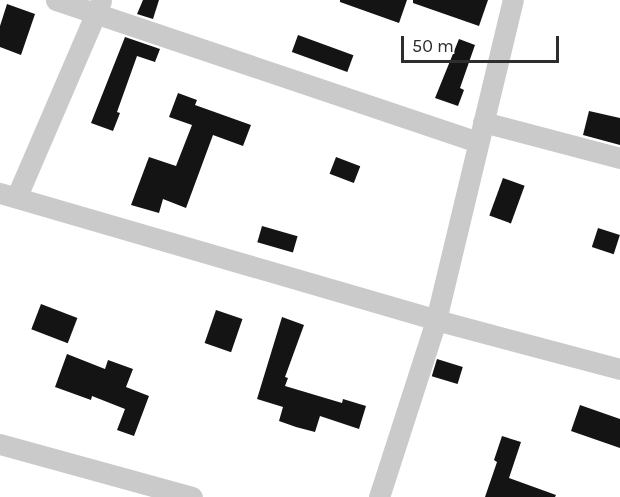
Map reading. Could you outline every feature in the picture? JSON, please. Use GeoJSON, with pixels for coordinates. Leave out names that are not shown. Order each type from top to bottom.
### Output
{"type":"FeatureCollection","features":[{"type":"Feature","properties":{"kind":"street"},"geometry":{"type":"LineString","coordinates":[[56,0],[99,6],[481,132],[620,158]]}},
{"type":"Feature","properties":{"kind":"street"},"geometry":{"type":"LineString","coordinates":[[379,497],[436,320],[513,0]]}},
{"type":"Feature","properties":{"kind":"street"},"geometry":{"type":"LineString","coordinates":[[99,6],[9,195],[436,320],[620,369]]}},
{"type":"Feature","properties":{"kind":"street"},"geometry":{"type":"LineString","coordinates":[[0,444],[156,492],[192,497]]}},
{"type":"Feature","properties":{"kind":"building"},"geometry":{"type":"Polygon","coordinates":[[[143,0],[159,0],[153,19],[137,14],[143,0]]]}},
{"type":"Feature","properties":{"kind":"building"},"geometry":{"type":"Polygon","coordinates":[[[340,0],[407,0],[399,23],[340,2],[340,0]]]}},
{"type":"Feature","properties":{"kind":"building"},"geometry":{"type":"Polygon","coordinates":[[[413,0],[488,0],[479,26],[413,3],[413,0]]]}},
{"type":"Feature","properties":{"kind":"building"},"geometry":{"type":"Polygon","coordinates":[[[7,4],[35,14],[21,55],[0,47],[0,26],[7,4]]]}},
{"type":"Feature","properties":{"kind":"building"},"geometry":{"type":"Polygon","coordinates":[[[298,35],[353,55],[347,72],[292,52],[298,35]]]}},
{"type":"Feature","properties":{"kind":"building"},"geometry":{"type":"Polygon","coordinates":[[[125,37],[160,49],[155,62],[137,56],[117,112],[120,113],[113,131],[91,123],[125,37]]]}},
{"type":"Feature","properties":{"kind":"building"},"geometry":{"type":"Polygon","coordinates":[[[459,39],[475,45],[460,88],[464,90],[458,106],[435,98],[459,39]]]}},
{"type":"Feature","properties":{"kind":"building"},"geometry":{"type":"Polygon","coordinates":[[[178,93],[197,100],[195,105],[251,125],[243,146],[213,135],[186,208],[163,199],[159,213],[131,205],[149,157],[176,166],[192,125],[169,117],[178,93]]]}},
{"type":"Feature","properties":{"kind":"building"},"geometry":{"type":"Polygon","coordinates":[[[589,111],[620,118],[620,145],[583,135],[589,111]]]}},
{"type":"Feature","properties":{"kind":"building"},"geometry":{"type":"Polygon","coordinates":[[[336,157],[360,166],[354,183],[330,174],[336,157]]]}},
{"type":"Feature","properties":{"kind":"building"},"geometry":{"type":"Polygon","coordinates":[[[503,178],[525,186],[511,223],[489,216],[503,178]]]}},
{"type":"Feature","properties":{"kind":"building"},"geometry":{"type":"Polygon","coordinates":[[[262,226],[298,236],[293,253],[257,242],[262,226]]]}},
{"type":"Feature","properties":{"kind":"building"},"geometry":{"type":"Polygon","coordinates":[[[598,228],[620,235],[614,254],[592,247],[598,228]]]}},
{"type":"Feature","properties":{"kind":"building"},"geometry":{"type":"Polygon","coordinates":[[[41,304],[77,318],[68,343],[31,329],[41,304]]]}},
{"type":"Feature","properties":{"kind":"building"},"geometry":{"type":"Polygon","coordinates":[[[216,310],[242,319],[231,352],[205,343],[216,310]]]}},
{"type":"Feature","properties":{"kind":"building"},"geometry":{"type":"Polygon","coordinates":[[[282,317],[304,325],[285,377],[288,378],[285,386],[342,403],[343,399],[366,406],[359,429],[320,416],[315,432],[296,427],[279,421],[283,407],[257,399],[282,317]]]}},
{"type":"Feature","properties":{"kind":"building"},"geometry":{"type":"Polygon","coordinates":[[[67,354],[105,369],[108,360],[133,369],[126,387],[149,396],[134,436],[117,430],[125,409],[92,396],[91,400],[55,387],[67,354]]]}},
{"type":"Feature","properties":{"kind":"building"},"geometry":{"type":"Polygon","coordinates":[[[437,359],[463,367],[458,384],[432,376],[437,359]]]}},
{"type":"Feature","properties":{"kind":"building"},"geometry":{"type":"Polygon","coordinates":[[[580,405],[620,419],[620,448],[571,431],[580,405]]]}},
{"type":"Feature","properties":{"kind":"building"},"geometry":{"type":"Polygon","coordinates":[[[502,436],[521,442],[509,478],[556,495],[555,497],[485,497],[497,462],[494,460],[502,436]]]}}]}
